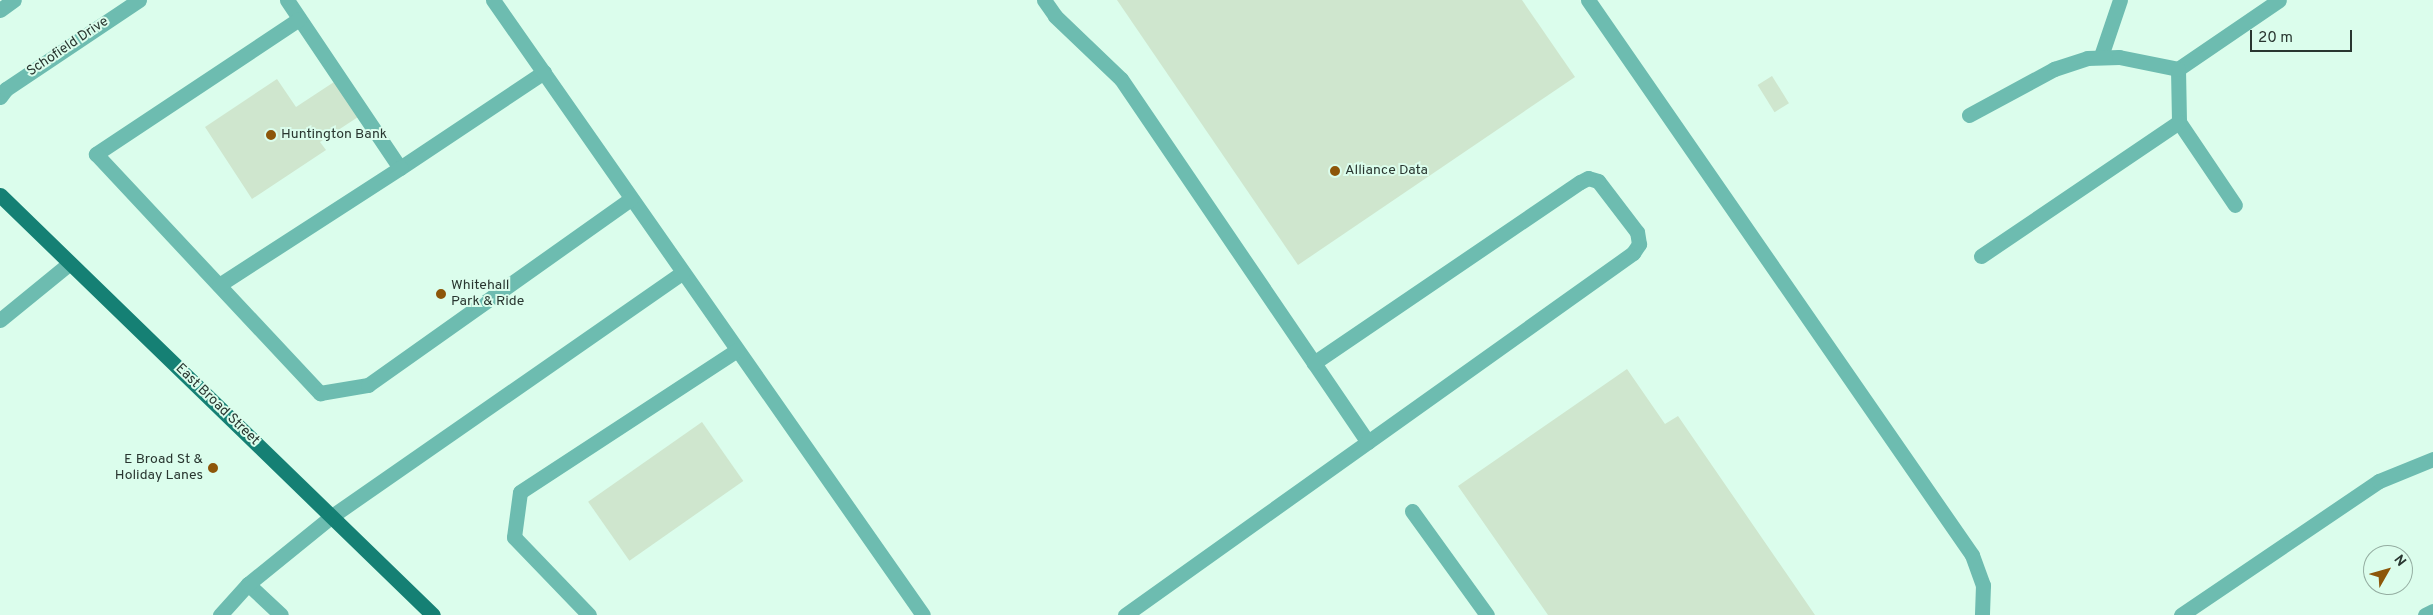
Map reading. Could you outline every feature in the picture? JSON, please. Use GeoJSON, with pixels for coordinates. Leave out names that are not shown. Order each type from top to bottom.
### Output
{"type":"FeatureCollection","features":[{"type":"Feature","properties":{"kind":"main road","name":"East Broad Street"},"geometry":{"type":"LineString","coordinates":[[0,195],[433,615]]}},
{"type":"Feature","properties":{"kind":"street"},"geometry":{"type":"LineString","coordinates":[[0,10],[14,0]]}},
{"type":"Feature","properties":{"kind":"street","name":"Schofield Drive"},"geometry":{"type":"LineString","coordinates":[[0,97],[6,89],[140,0]]}},
{"type":"Feature","properties":{"kind":"street"},"geometry":{"type":"LineString","coordinates":[[286,0],[400,168]]}},
{"type":"Feature","properties":{"kind":"street"},"geometry":{"type":"LineString","coordinates":[[493,0],[922,615]]}},
{"type":"Feature","properties":{"kind":"street"},"geometry":{"type":"LineString","coordinates":[[1044,0],[1055,16],[1121,79],[1368,442]]}},
{"type":"Feature","properties":{"kind":"street"},"geometry":{"type":"LineString","coordinates":[[1588,0],[1972,555],[1983,585],[1982,615]]}},
{"type":"Feature","properties":{"kind":"street"},"geometry":{"type":"LineString","coordinates":[[2101,56],[2120,0]]}},
{"type":"Feature","properties":{"kind":"street"},"geometry":{"type":"LineString","coordinates":[[1969,115],[2054,69],[2101,56],[2178,69],[2279,0]]}},
{"type":"Feature","properties":{"kind":"street"},"geometry":{"type":"LineString","coordinates":[[299,19],[96,154],[320,393],[368,385],[631,199]]}},
{"type":"Feature","properties":{"kind":"street"},"geometry":{"type":"LineString","coordinates":[[2178,69],[2180,122],[2235,205]]}},
{"type":"Feature","properties":{"kind":"street"},"geometry":{"type":"LineString","coordinates":[[219,285],[544,72]]}},
{"type":"Feature","properties":{"kind":"street"},"geometry":{"type":"LineString","coordinates":[[1981,256],[2180,122]]}},
{"type":"Feature","properties":{"kind":"street"},"geometry":{"type":"LineString","coordinates":[[1125,615],[1633,253],[1639,244],[1638,232],[1598,181],[1588,178],[1314,363]]}},
{"type":"Feature","properties":{"kind":"street"},"geometry":{"type":"LineString","coordinates":[[0,320],[70,263]]}},
{"type":"Feature","properties":{"kind":"street"},"geometry":{"type":"LineString","coordinates":[[220,615],[248,584],[332,516],[683,272]]}},
{"type":"Feature","properties":{"kind":"street"},"geometry":{"type":"LineString","coordinates":[[589,615],[514,537],[520,492],[737,350]]}},
{"type":"Feature","properties":{"kind":"street"},"geometry":{"type":"LineString","coordinates":[[2181,615],[2379,481],[2433,459]]}},
{"type":"Feature","properties":{"kind":"street"},"geometry":{"type":"LineString","coordinates":[[1412,511],[1487,615]]}},
{"type":"Feature","properties":{"kind":"street"},"geometry":{"type":"LineString","coordinates":[[248,584],[280,615]]}},
{"type":"Feature","properties":{"kind":"street"},"geometry":{"type":"LineString","coordinates":[[2426,615],[2433,611]]}},
{"type":"Feature","properties":{"kind":"building","name":"Alliance Data"},"geometry":{"type":"Polygon","coordinates":[[[1117,0],[1522,0],[1575,77],[1298,265],[1117,0]]]}},
{"type":"Feature","properties":{"kind":"building"},"geometry":{"type":"Polygon","coordinates":[[[1772,76],[1789,103],[1775,112],[1758,85],[1772,76]]]}},
{"type":"Feature","properties":{"kind":"building","name":"Huntington Bank"},"geometry":{"type":"Polygon","coordinates":[[[277,79],[296,107],[334,82],[358,117],[320,142],[326,150],[252,199],[205,127],[277,79]]]}},
{"type":"Feature","properties":{"kind":"building"},"geometry":{"type":"Polygon","coordinates":[[[1627,369],[1665,424],[1678,416],[1815,615],[1548,615],[1458,486],[1627,369]]]}},
{"type":"Feature","properties":{"kind":"building"},"geometry":{"type":"Polygon","coordinates":[[[702,422],[743,481],[629,561],[588,502],[702,422]]]}},
{"type":"Feature","properties":{"kind":"place","name":"Huntington Bank"},"geometry":{"type":"Point","coordinates":[271,135]}},
{"type":"Feature","properties":{"kind":"place","name":"Alliance Data"},"geometry":{"type":"Point","coordinates":[1335,171]}},
{"type":"Feature","properties":{"kind":"place","name":"Whitehall Park & Ride"},"geometry":{"type":"Point","coordinates":[441,294]}},
{"type":"Feature","properties":{"kind":"place","name":"E Broad St & Holiday Lanes"},"geometry":{"type":"Point","coordinates":[213,468]}}]}
